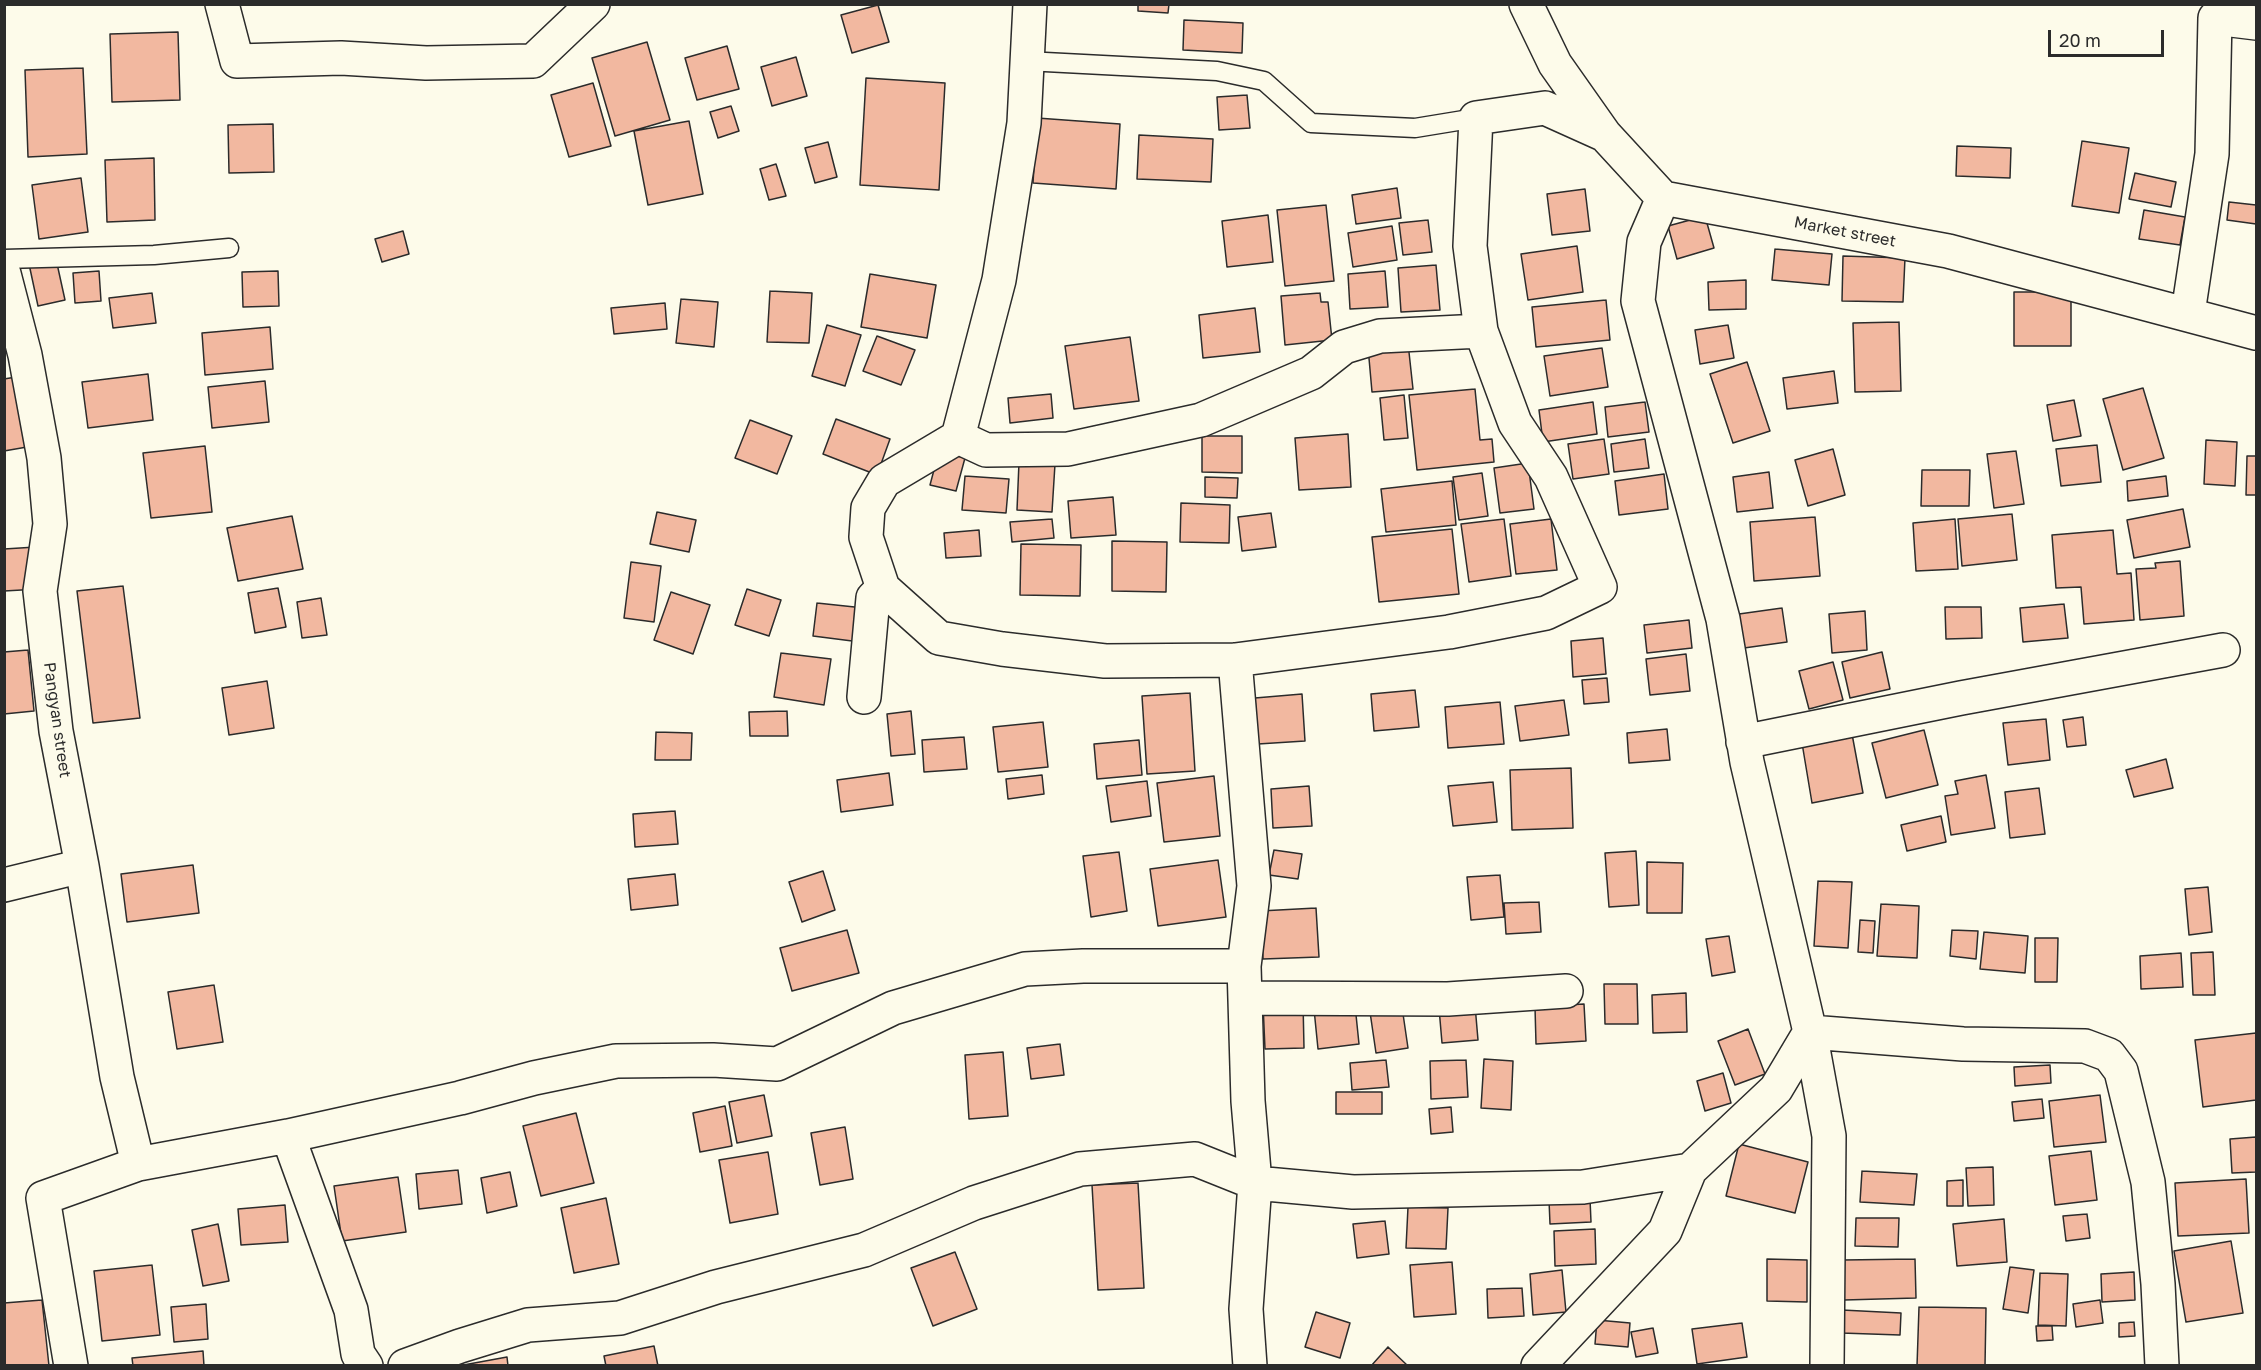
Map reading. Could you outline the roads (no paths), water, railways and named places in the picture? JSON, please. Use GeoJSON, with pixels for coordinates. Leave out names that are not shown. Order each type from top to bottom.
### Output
{"type":"FeatureCollection","features":[{"type":"Feature","properties":{"kind":"street"},"geometry":{"type":"LineString","coordinates":[[222,4],[237,61],[341,58],[426,63],[533,61],[593,4]]}},
{"type":"Feature","properties":{"kind":"street"},"geometry":{"type":"LineString","coordinates":[[1030,4],[1024,123],[999,280],[958,437],[884,481],[868,508],[866,537],[883,588],[939,638],[1002,649],[1105,661],[1235,660],[1460,630],[1546,613],[1600,587],[1551,477],[1515,423],[1481,331],[1470,246],[1476,118],[1545,108],[1605,135]]}},
{"type":"Feature","properties":{"kind":"street"},"geometry":{"type":"LineString","coordinates":[[1527,4],[1556,64],[1605,135],[1663,198],[1644,242],[1638,301],[1723,619],[1743,742],[1810,1032],[1829,1136],[1827,1365]]}},
{"type":"Feature","properties":{"kind":"street"},"geometry":{"type":"LineString","coordinates":[[2188,313],[2212,154],[2215,11],[2256,23]]}},
{"type":"Feature","properties":{"kind":"street","name":"Market street"},"geometry":{"type":"LineString","coordinates":[[1663,198],[1948,251],[2188,313],[2256,333]]}},
{"type":"Feature","properties":{"kind":"street","name":"Pangyan street"},"geometry":{"type":"LineString","coordinates":[[4,274],[13,341],[44,458],[50,524],[40,591],[56,731],[82,866],[117,1077],[138,1164]]}},
{"type":"Feature","properties":{"kind":"street"},"geometry":{"type":"LineString","coordinates":[[958,437],[986,450],[1068,449],[1201,420],[1311,373],[1344,347],[1380,336],[1481,331]]}},
{"type":"Feature","properties":{"kind":"street"},"geometry":{"type":"LineString","coordinates":[[864,697],[873,598],[883,588]]}},
{"type":"Feature","properties":{"kind":"street"},"geometry":{"type":"LineString","coordinates":[[1743,742],[1961,698],[2223,650]]}},
{"type":"Feature","properties":{"kind":"street"},"geometry":{"type":"LineString","coordinates":[[1235,660],[1254,886],[1245,982],[1248,1101],[1255,1183],[1246,1309],[1250,1365]]}},
{"type":"Feature","properties":{"kind":"street"},"geometry":{"type":"LineString","coordinates":[[4,885],[82,866]]}},
{"type":"Feature","properties":{"kind":"street"},"geometry":{"type":"LineString","coordinates":[[71,1365],[42,1198],[138,1164],[288,1137],[460,1098],[534,1078],[616,1061],[713,1060],[777,1064],[893,1008],[1025,969],[1083,966],[1448,999],[1566,991]]}},
{"type":"Feature","properties":{"kind":"street"},"geometry":{"type":"LineString","coordinates":[[1538,1365],[1665,1231],[1690,1170],[1776,1089],[1810,1032]]}},
{"type":"Feature","properties":{"kind":"street"},"geometry":{"type":"LineString","coordinates":[[1810,1032],[1963,1044],[2085,1046],[2109,1055],[2121,1071],[2148,1182],[2158,1284],[2162,1365]]}},
{"type":"Feature","properties":{"kind":"street"},"geometry":{"type":"LineString","coordinates":[[288,1137],[351,1310],[358,1354],[366,1365]]}},
{"type":"Feature","properties":{"kind":"street"},"geometry":{"type":"LineString","coordinates":[[405,1365],[528,1325],[620,1318],[716,1287],[864,1250],[974,1203],[1080,1169],[1195,1159],[1255,1183],[1353,1192],[1583,1186],[1690,1170]]}},
{"type":"Feature","properties":{"kind":"lane"},"geometry":{"type":"LineString","coordinates":[[1026,61],[1217,71],[1264,81],[1311,123],[1415,128],[1476,118]]}},
{"type":"Feature","properties":{"kind":"lane"},"geometry":{"type":"LineString","coordinates":[[4,259],[154,255],[229,248]]}}]}
